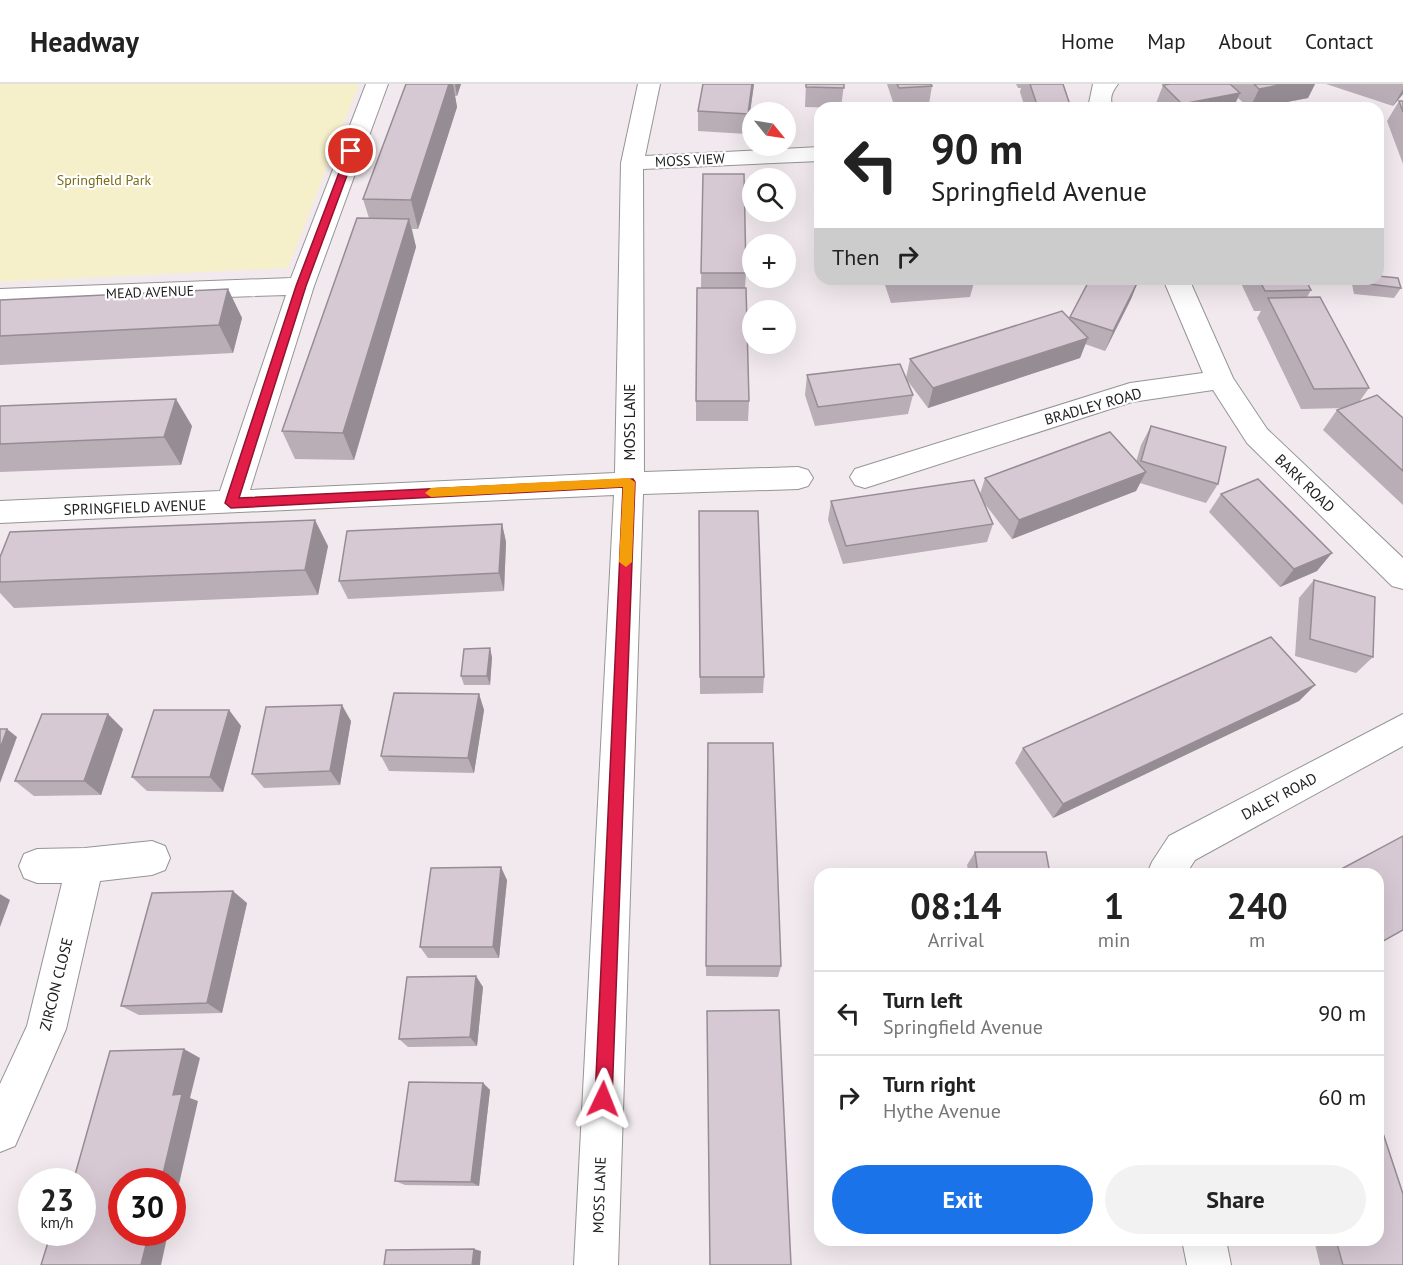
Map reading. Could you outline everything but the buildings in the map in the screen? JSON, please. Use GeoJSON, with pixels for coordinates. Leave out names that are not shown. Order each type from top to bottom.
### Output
{"type":"FeatureCollection","features":[{"type":"Feature","properties":{"kind":"street"},"geometry":{"type":"LineString","coordinates":[[231,503],[301,286],[377,84]]}},
{"type":"Feature","properties":{"kind":"street","name":"MOSS LANE"},"geometry":{"type":"LineString","coordinates":[[596,1265],[629,482],[632,163],[648,84]]}},
{"type":"Feature","properties":{"kind":"street"},"geometry":{"type":"LineString","coordinates":[[1100,102],[1102,86],[1107,84]]}},
{"type":"Feature","properties":{"kind":"street","name":"MOSS VIEW"},"geometry":{"type":"LineString","coordinates":[[632,163],[814,154]]}},
{"type":"Feature","properties":{"kind":"street"},"geometry":{"type":"LineString","coordinates":[[1179,285],[1220,380]]}},
{"type":"Feature","properties":{"kind":"street","name":"MEAD AVENUE"},"geometry":{"type":"LineString","coordinates":[[0,297],[301,286]]}},
{"type":"Feature","properties":{"kind":"street","name":"BRADLEY ROAD"},"geometry":{"type":"LineString","coordinates":[[865,477],[1130,393],[1220,380]]}},
{"type":"Feature","properties":{"kind":"street","name":"BARK ROAD"},"geometry":{"type":"LineString","coordinates":[[1220,380],[1257,436],[1403,577]]}},
{"type":"Feature","properties":{"kind":"street"},"geometry":{"type":"LineString","coordinates":[[629,482],[798,477]]}},
{"type":"Feature","properties":{"kind":"street","name":"SPRINGFIELD AVENUE"},"geometry":{"type":"LineString","coordinates":[[0,512],[231,503],[629,482]]}},
{"type":"Feature","properties":{"kind":"street","name":"DALEY ROAD"},"geometry":{"type":"LineString","coordinates":[[1170,868],[1182,848],[1403,729]]}},
{"type":"Feature","properties":{"kind":"street"},"geometry":{"type":"LineString","coordinates":[[38,867],[152,858]]}},
{"type":"Feature","properties":{"kind":"street","name":"ZIRCON CLOSE"},"geometry":{"type":"LineString","coordinates":[[0,1131],[46,1029],[85,865]]}},
{"type":"Feature","properties":{"kind":"street"},"geometry":{"type":"LineString","coordinates":[[1205,1246],[1209,1265]]}},
{"type":"Feature","properties":{"kind":"green space","name":"Springfield Park"},"geometry":{"type":"Polygon","coordinates":[[[0,84],[359,84],[288,268],[0,282],[0,84]]]}},
{"type":"Feature","properties":{"kind":"slow traffic"},"geometry":{"type":"LineString","coordinates":[[431,493],[629,482],[626,562]]}},
{"type":"Feature","properties":{"kind":"route"},"geometry":{"type":"LineString","coordinates":[[351,151],[301,286],[231,503],[629,482],[603,1099]]}}]}
